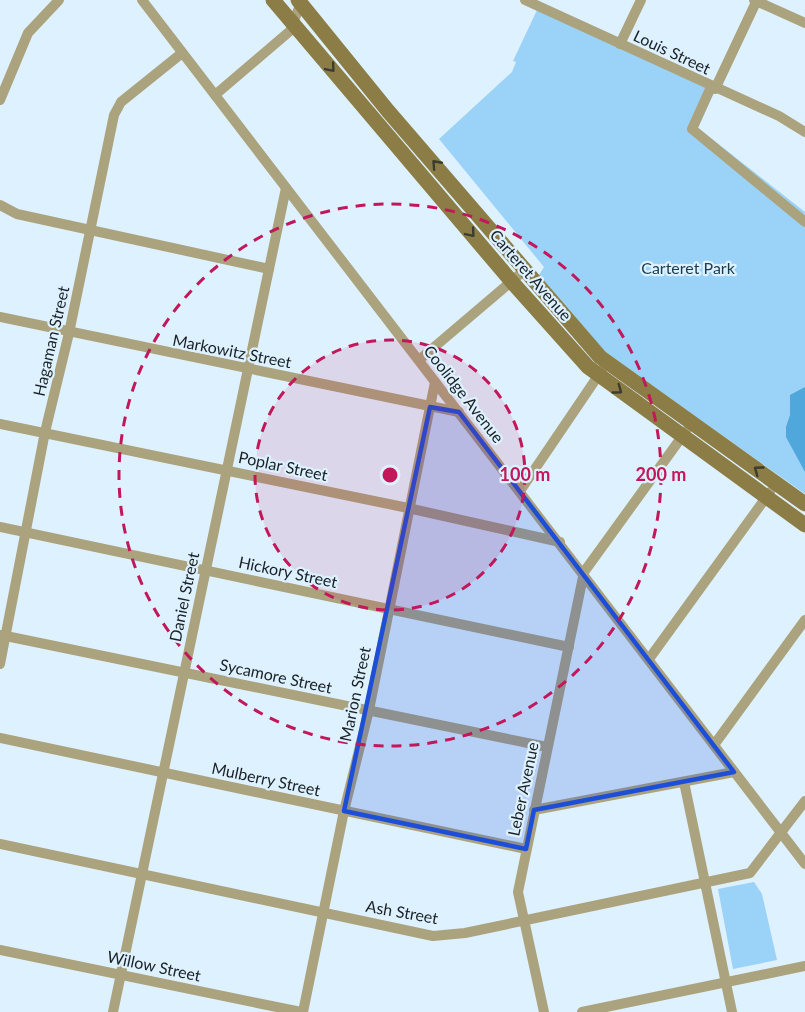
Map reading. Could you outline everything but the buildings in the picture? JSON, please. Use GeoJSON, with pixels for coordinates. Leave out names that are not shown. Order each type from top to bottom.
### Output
{"type":"FeatureCollection","features":[{"type":"Feature","properties":{"kind":"street","name":"Coolidge Avenue"},"geometry":{"type":"LineString","coordinates":[[142,0],[584,572],[805,864]]}},
{"type":"Feature","properties":{"kind":"street","name":"Carteret Avenue"},"geometry":{"type":"LineString","coordinates":[[273,0],[512,282],[598,376],[805,525]]}},
{"type":"Feature","properties":{"kind":"street"},"geometry":{"type":"LineString","coordinates":[[620,44],[641,0]]}},
{"type":"Feature","properties":{"kind":"street"},"geometry":{"type":"LineString","coordinates":[[805,24],[756,0],[692,129],[805,222]]}},
{"type":"Feature","properties":{"kind":"street"},"geometry":{"type":"LineString","coordinates":[[1,95],[27,33],[53,1]]}},
{"type":"Feature","properties":{"kind":"street","name":"Carteret Avenue"},"geometry":{"type":"LineString","coordinates":[[300,1],[360,78],[608,363],[805,504]]}},
{"type":"Feature","properties":{"kind":"street"},"geometry":{"type":"LineString","coordinates":[[215,95],[290,32],[300,1]]}},
{"type":"Feature","properties":{"kind":"street","name":"Louis Street"},"geometry":{"type":"LineString","coordinates":[[530,1],[713,88],[779,116],[805,132]]}},
{"type":"Feature","properties":{"kind":"street","name":"Hagaman Street"},"geometry":{"type":"LineString","coordinates":[[0,664],[3,635],[24,533],[69,333],[114,115],[121,102],[182,52]]}},
{"type":"Feature","properties":{"kind":"street"},"geometry":{"type":"LineString","coordinates":[[348,89],[360,78]]}},
{"type":"Feature","properties":{"kind":"street","name":"Daniel Street"},"geometry":{"type":"LineString","coordinates":[[113,1012],[286,188]]}},
{"type":"Feature","properties":{"kind":"street"},"geometry":{"type":"LineString","coordinates":[[446,204],[460,191]]}},
{"type":"Feature","properties":{"kind":"street"},"geometry":{"type":"LineString","coordinates":[[0,205],[17,214],[269,269]]}},
{"type":"Feature","properties":{"kind":"street"},"geometry":{"type":"LineString","coordinates":[[419,360],[526,269]]}},
{"type":"Feature","properties":{"kind":"street","name":"Markowitz Street"},"geometry":{"type":"LineString","coordinates":[[0,317],[459,412]]}},
{"type":"Feature","properties":{"kind":"street"},"geometry":{"type":"LineString","coordinates":[[520,491],[608,363]]}},
{"type":"Feature","properties":{"kind":"street","name":"Marion Street"},"geometry":{"type":"LineString","coordinates":[[302,1012],[344,811],[369,710],[435,382]]}},
{"type":"Feature","properties":{"kind":"street"},"geometry":{"type":"LineString","coordinates":[[584,572],[692,422]]}},
{"type":"Feature","properties":{"kind":"street","name":"Poplar Street"},"geometry":{"type":"LineString","coordinates":[[0,424],[408,508],[560,542]]}},
{"type":"Feature","properties":{"kind":"street"},"geometry":{"type":"LineString","coordinates":[[649,659],[777,484]]}},
{"type":"Feature","properties":{"kind":"street","name":"Hickory Street"},"geometry":{"type":"LineString","coordinates":[[0,527],[569,647]]}},
{"type":"Feature","properties":{"kind":"street","name":"Leber Avenue"},"geometry":{"type":"LineString","coordinates":[[544,1012],[518,892],[584,572]]}},
{"type":"Feature","properties":{"kind":"street"},"geometry":{"type":"LineString","coordinates":[[714,745],[805,620]]}},
{"type":"Feature","properties":{"kind":"street","name":"Sycamore Street"},"geometry":{"type":"LineString","coordinates":[[3,635],[547,747]]}},
{"type":"Feature","properties":{"kind":"street","name":"Mulberry Street"},"geometry":{"type":"LineString","coordinates":[[0,738],[526,849]]}},
{"type":"Feature","properties":{"kind":"street"},"geometry":{"type":"LineString","coordinates":[[534,810],[734,772]]}},
{"type":"Feature","properties":{"kind":"street"},"geometry":{"type":"LineString","coordinates":[[684,782],[732,1012]]}},
{"type":"Feature","properties":{"kind":"street","name":"Ash Street"},"geometry":{"type":"LineString","coordinates":[[0,844],[433,936],[465,933],[750,873],[805,801]]}},
{"type":"Feature","properties":{"kind":"street","name":"Willow Street"},"geometry":{"type":"LineString","coordinates":[[0,950],[302,1012]]}},
{"type":"Feature","properties":{"kind":"street"},"geometry":{"type":"LineString","coordinates":[[582,1012],[805,966]]}},
{"type":"Feature","properties":{"kind":"highlighted area"},"geometry":{"type":"Polygon","coordinates":[[[430,407],[459,412],[734,772],[534,810],[526,849],[344,811],[430,407]]]}},
{"type":"Feature","properties":{"kind":"green space","name":"Carteret Park"},"geometry":{"type":"Polygon","coordinates":[[[538,8],[716,88],[698,128],[805,212],[805,494],[605,352],[539,275],[544,267],[439,139],[512,72],[516,62],[513,61],[538,8]]]}},
{"type":"Feature","properties":{"kind":"green space"},"geometry":{"type":"Polygon","coordinates":[[[754,882],[762,894],[777,960],[733,969],[718,889],[754,882]]]}},
{"type":"Feature","properties":{"kind":"shaded area"},"geometry":{"type":"Polygon","coordinates":[[[805,387],[805,472],[786,437],[786,427],[790,415],[790,395],[805,387]]]}}]}
